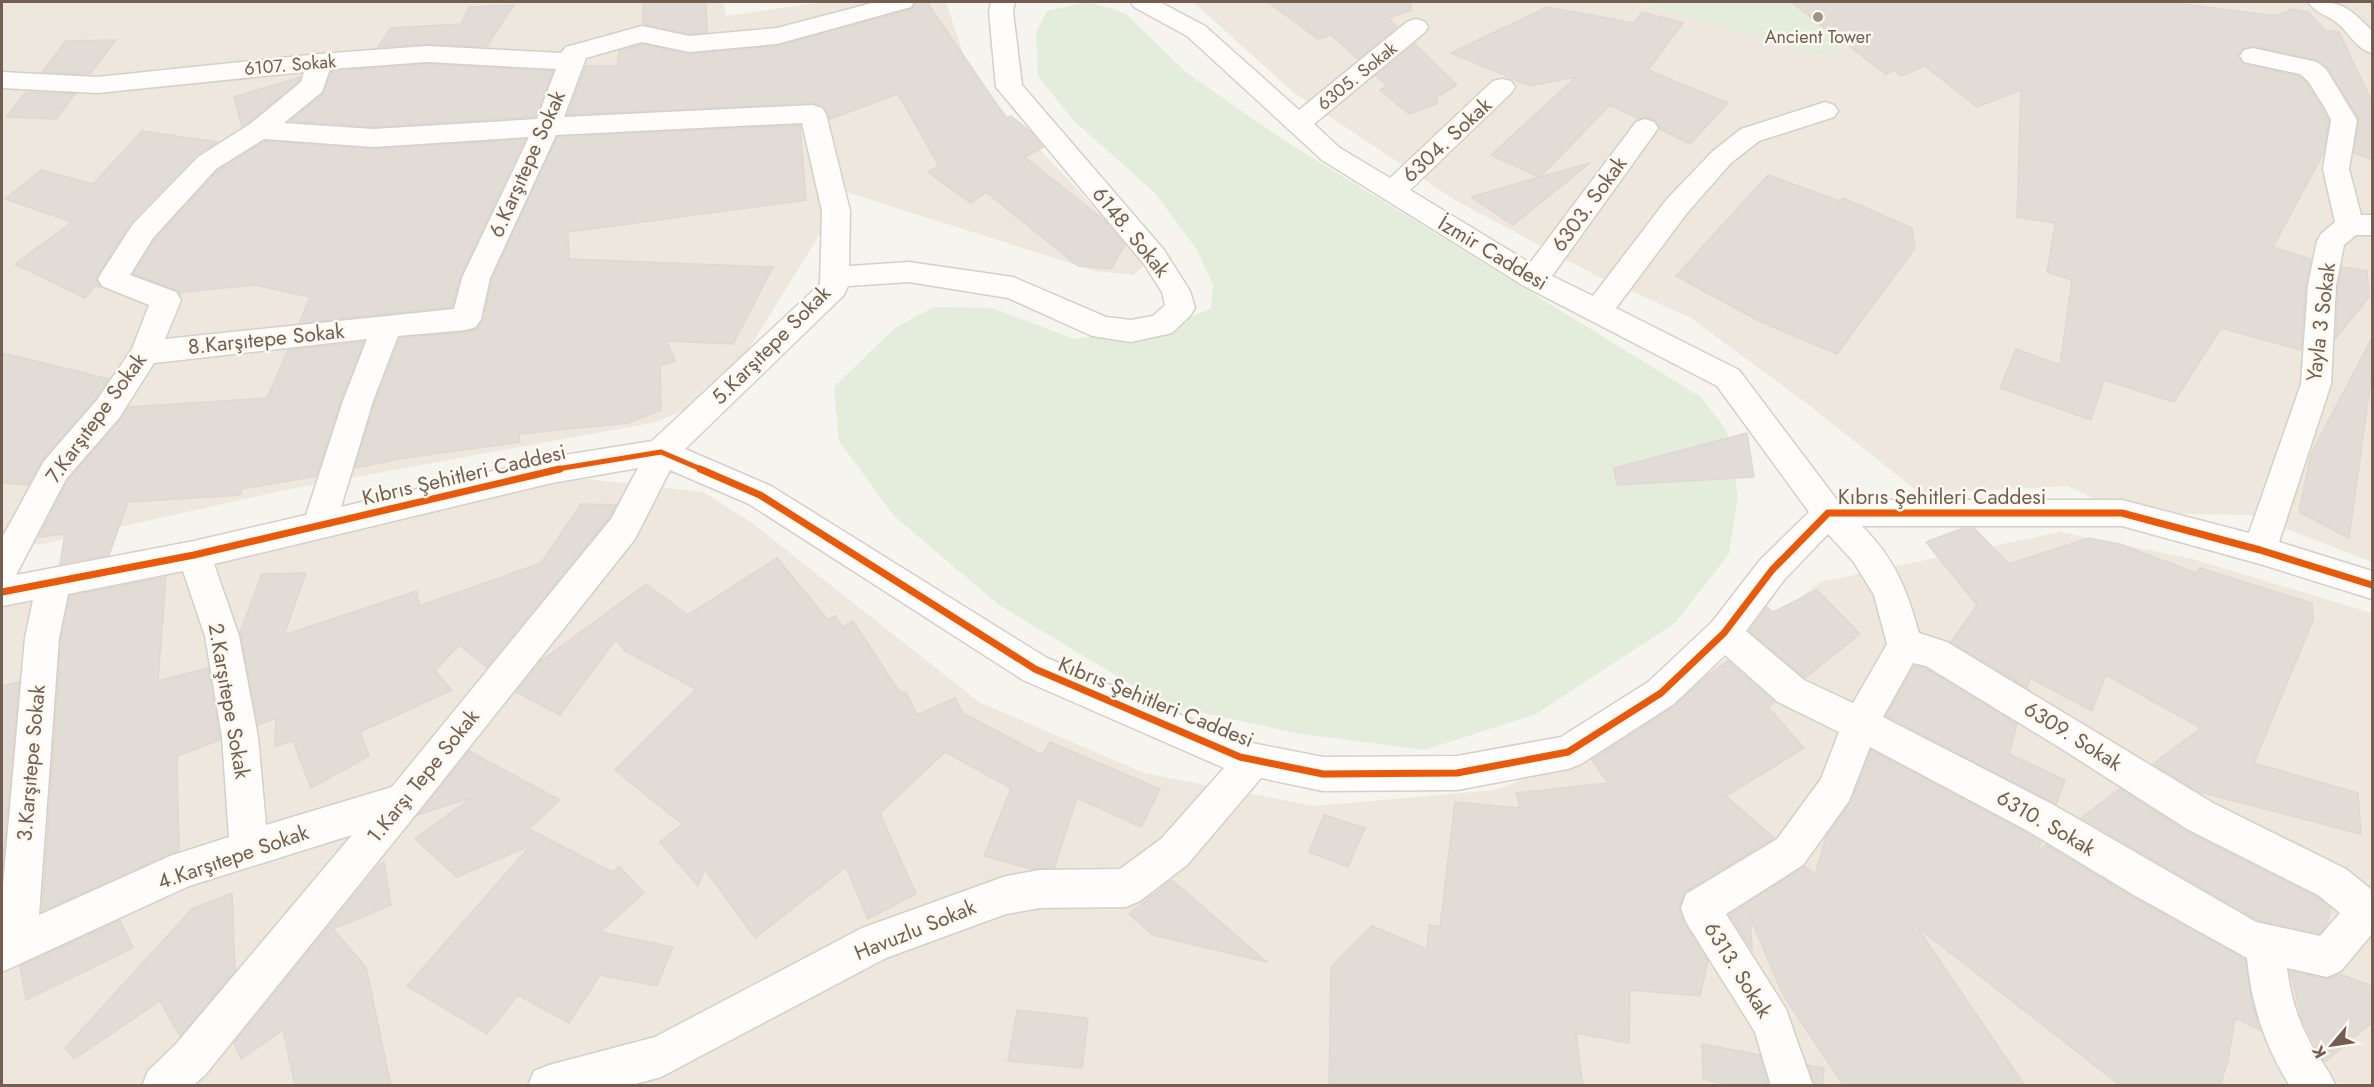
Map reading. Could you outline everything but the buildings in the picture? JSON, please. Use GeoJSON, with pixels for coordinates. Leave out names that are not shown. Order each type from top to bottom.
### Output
{"type":"FeatureCollection","features":[{"type":"Feature","properties":{"kind":"street"},"geometry":{"type":"LineString","coordinates":[[575,53],[642,34],[689,44],[777,36],[902,2]]}},
{"type":"Feature","properties":{"kind":"street","name":"6148. Sokak"},"geometry":{"type":"LineString","coordinates":[[834,277],[909,272],[1013,288],[1102,328],[1131,331],[1162,325],[1180,308],[1176,291],[1154,257],[1009,87],[1001,12],[1003,2]]}},
{"type":"Feature","properties":{"kind":"street","name":"İzmir Caddesi"},"geometry":{"type":"LineString","coordinates":[[1143,2],[1196,31],[1331,154],[1534,279],[1728,378],[1828,513]]}},
{"type":"Feature","properties":{"kind":"street"},"geometry":{"type":"LineString","coordinates":[[2320,2],[2345,17],[2373,45]]}},
{"type":"Feature","properties":{"kind":"street","name":"6305. Sokak"},"geometry":{"type":"LineString","coordinates":[[1298,124],[1416,27]]}},
{"type":"Feature","properties":{"kind":"street","name":"6107. Sokak"},"geometry":{"type":"LineString","coordinates":[[2,81],[97,85],[319,62],[427,54],[567,61],[575,53]]}},
{"type":"Feature","properties":{"kind":"street","name":"6.Karşıtepe Sokak"},"geometry":{"type":"LineString","coordinates":[[387,326],[466,319],[476,278],[547,127],[575,53]]}},
{"type":"Feature","properties":{"kind":"street"},"geometry":{"type":"LineString","coordinates":[[2253,56],[2308,68],[2317,75],[2338,107],[2344,120],[2336,170],[2361,225]]}},
{"type":"Feature","properties":{"kind":"street","name":"7.Karşıtepe Sokak"},"geometry":{"type":"LineString","coordinates":[[2,569],[55,470],[108,409],[145,353],[166,300],[112,279],[143,231],[207,163],[259,130],[313,86],[319,62]]}},
{"type":"Feature","properties":{"kind":"street","name":"6304. Sokak"},"geometry":{"type":"LineString","coordinates":[[1391,192],[1502,87]]}},
{"type":"Feature","properties":{"kind":"street"},"geometry":{"type":"LineString","coordinates":[[1596,312],[1677,206],[1722,157],[1750,135],[1825,111]]}},
{"type":"Feature","properties":{"kind":"street","name":"5.Karşıtepe Sokak"},"geometry":{"type":"LineString","coordinates":[[547,127],[813,114],[836,211],[834,288],[661,452]]}},
{"type":"Feature","properties":{"kind":"street"},"geometry":{"type":"LineString","coordinates":[[259,130],[373,138],[547,127]]}},
{"type":"Feature","properties":{"kind":"street","name":"6303. Sokak"},"geometry":{"type":"LineString","coordinates":[[1534,279],[1645,128]]}},
{"type":"Feature","properties":{"kind":"street","name":"Yayla 3 Sokak"},"geometry":{"type":"LineString","coordinates":[[2260,549],[2316,384],[2322,285],[2331,241],[2361,225]]}},
{"type":"Feature","properties":{"kind":"street"},"geometry":{"type":"LineString","coordinates":[[319,525],[358,401],[387,326]]}},
{"type":"Feature","properties":{"kind":"street","name":"8.Karşıtepe Sokak"},"geometry":{"type":"LineString","coordinates":[[145,353],[387,326]]}},
{"type":"Feature","properties":{"kind":"street","name":"Kıbrıs Şehitleri Caddesi"},"geometry":{"type":"LineString","coordinates":[[2,592],[194,555],[552,470],[661,452],[760,495],[1035,669],[1240,757],[1323,774],[1457,773],[1568,752],[1661,693],[1724,633],[1772,570],[1828,513],[2122,513],[2260,549],[2373,585]]}},
{"type":"Feature","properties":{"kind":"street","name":"1.Karşı Tepe Sokak"},"geometry":{"type":"LineString","coordinates":[[163,1086],[191,1059],[404,801],[623,529],[645,490],[661,452]]}},
{"type":"Feature","properties":{"kind":"street"},"geometry":{"type":"LineString","coordinates":[[1828,513],[1865,551],[1890,591],[1905,645]]}},
{"type":"Feature","properties":{"kind":"street","name":"2.Karşıtepe Sokak"},"geometry":{"type":"LineString","coordinates":[[194,555],[222,636],[240,737],[249,849]]}},
{"type":"Feature","properties":{"kind":"street","name":"3.Karşıtepe Sokak"},"geometry":{"type":"LineString","coordinates":[[9,948],[42,638],[54,582]]}},
{"type":"Feature","properties":{"kind":"street","name":"6310. Sokak"},"geometry":{"type":"LineString","coordinates":[[1724,633],[1791,691],[1860,724],[2039,817],[2250,940],[2327,957],[2370,912]]}},
{"type":"Feature","properties":{"kind":"street","name":"6313. Sokak"},"geometry":{"type":"LineString","coordinates":[[1792,1086],[1772,1023],[1700,908],[1790,852],[1836,789],[1860,724],[1905,645]]}},
{"type":"Feature","properties":{"kind":"street","name":"6309. Sokak"},"geometry":{"type":"LineString","coordinates":[[1905,645],[1935,653],[2066,731],[2200,816],[2332,882],[2370,912]]}},
{"type":"Feature","properties":{"kind":"street","name":"Havuzlu Sokak"},"geometry":{"type":"LineString","coordinates":[[549,1086],[661,1056],[876,942],[1006,895],[1040,890],[1126,888],[1174,852],[1254,760]]}},
{"type":"Feature","properties":{"kind":"street","name":"4.Karşıtepe Sokak"},"geometry":{"type":"LineString","coordinates":[[9,948],[184,869],[404,801]]}},
{"type":"Feature","properties":{"kind":"street"},"geometry":{"type":"LineString","coordinates":[[2265,944],[2270,992],[2291,1050],[2315,1086]]}},
{"type":"Feature","properties":{"kind":"shaded area"},"geometry":{"type":"Polygon","coordinates":[[[2,2],[723,2],[726,16],[823,2],[946,2],[965,59],[1004,112],[1133,248],[1144,265],[1134,275],[1095,271],[846,192],[722,392],[657,422],[285,490],[44,544],[2,546],[2,2]]]}},
{"type":"Feature","properties":{"kind":"shaded area"},"geometry":{"type":"Polygon","coordinates":[[[1193,2],[1636,2],[1820,56],[1894,27],[1899,2],[2372,2],[2372,562],[2250,515],[2122,513],[2068,486],[1921,494],[1810,406],[1691,318],[1593,274],[1455,200],[1293,92],[1193,2]]]}},
{"type":"Feature","properties":{"kind":"shaded area"},"geometry":{"type":"Polygon","coordinates":[[[587,479],[703,492],[751,522],[979,702],[1144,773],[1314,806],[1496,790],[1626,739],[1820,582],[2060,532],[2193,559],[2372,613],[2372,1085],[2,1085],[2,594],[374,512],[587,479]]]}},
{"type":"Feature","properties":{"kind":"green space"},"geometry":{"type":"Polygon","coordinates":[[[1088,2],[1125,13],[1187,73],[1282,139],[1701,397],[1727,431],[1738,496],[1729,554],[1675,623],[1536,714],[1425,750],[1301,734],[1165,705],[999,605],[894,516],[839,441],[834,387],[895,328],[934,307],[992,308],[1074,339],[1163,327],[1211,309],[1213,285],[1197,250],[1155,193],[1073,120],[1038,76],[1036,32],[1047,11],[1088,2]]]}},
{"type":"Feature","properties":{"kind":"green space"},"geometry":{"type":"Polygon","coordinates":[[[1636,2],[1899,2],[1894,27],[1820,56],[1636,2]]]}},
{"type":"Feature","properties":{"kind":"cycle path"},"geometry":{"type":"LineString","coordinates":[[2,592],[194,555],[552,470],[661,452],[760,495],[1035,669],[1240,757],[1323,774],[1457,773],[1568,752],[1661,693],[1724,633],[1772,570],[1828,513],[2122,513],[2260,550],[2372,585]]}},
{"type":"Feature","properties":{"kind":"place","name":"Ancient Tower"},"geometry":{"type":"Point","coordinates":[1818,17]}}]}
